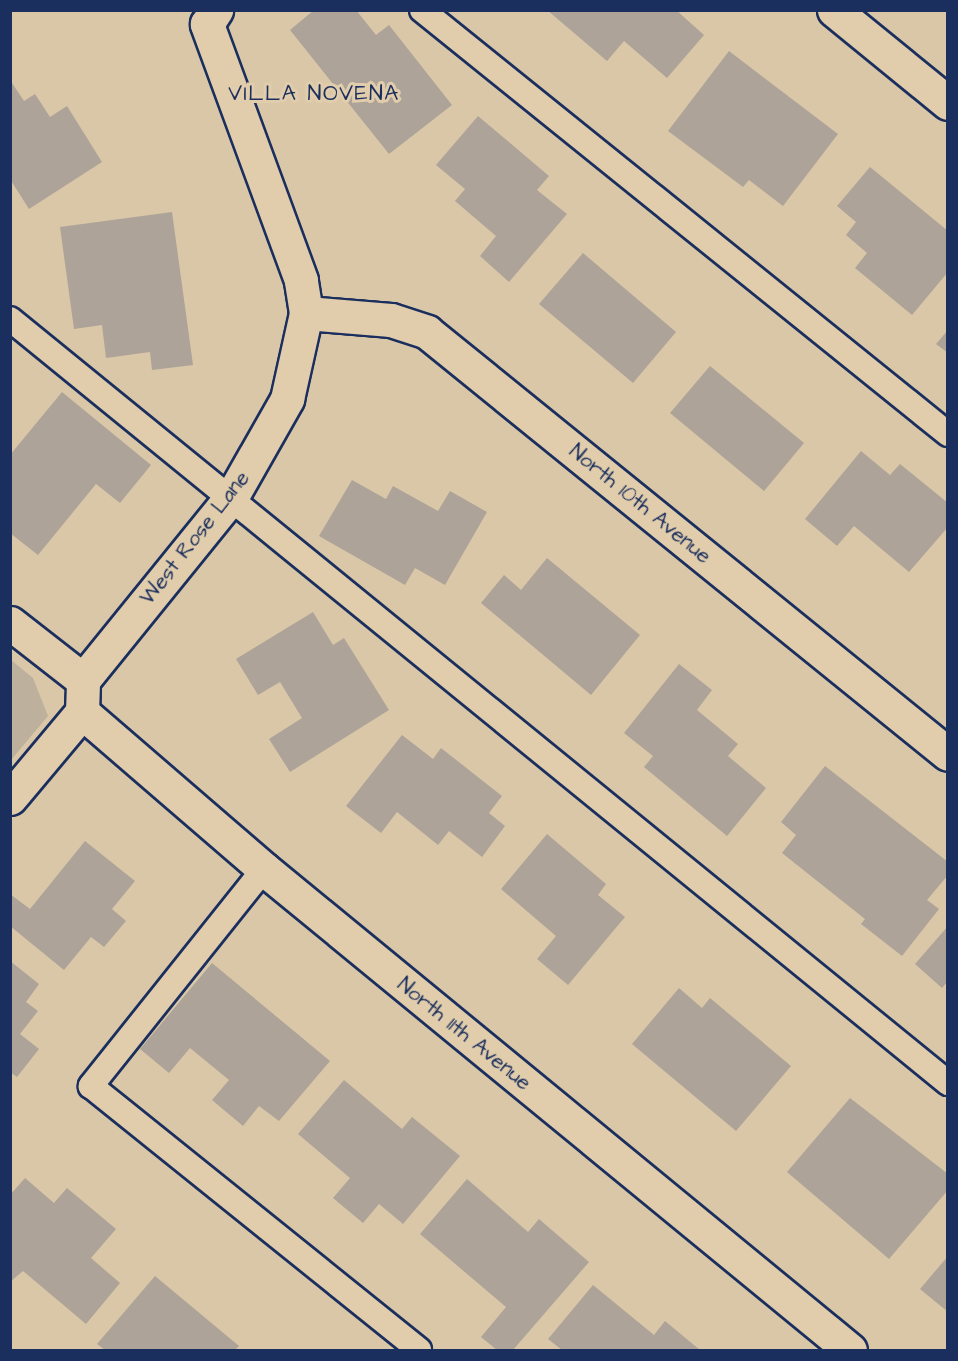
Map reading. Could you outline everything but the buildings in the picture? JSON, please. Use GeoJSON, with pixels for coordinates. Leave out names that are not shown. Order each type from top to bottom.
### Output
{"type":"FeatureCollection","features":[{"type":"Feature","properties":{"kind":"street","name":"West Rose Lane"},"geometry":{"type":"LineString","coordinates":[[83,680],[232,496],[287,399],[306,313],[301,280],[207,24],[216,10]]}},
{"type":"Feature","properties":{"kind":"street"},"geometry":{"type":"LineString","coordinates":[[834,10],[948,103]]}},
{"type":"Feature","properties":{"kind":"street","name":"North 10th Avenue"},"geometry":{"type":"LineString","coordinates":[[306,313],[391,320],[427,332],[948,754]]}},
{"type":"Feature","properties":{"kind":"street"},"geometry":{"type":"LineString","coordinates":[[10,623],[83,680],[82,712],[10,798]]}},
{"type":"Feature","properties":{"kind":"street","name":"North 11th Avenue"},"geometry":{"type":"LineString","coordinates":[[82,712],[264,869],[850,1350]]}},
{"type":"Feature","properties":{"kind":"lane"},"geometry":{"type":"LineString","coordinates":[[422,10],[948,434]]}},
{"type":"Feature","properties":{"kind":"lane"},"geometry":{"type":"LineString","coordinates":[[10,319],[232,496],[948,1083]]}},
{"type":"Feature","properties":{"kind":"lane"},"geometry":{"type":"LineString","coordinates":[[264,869],[91,1086],[419,1350]]}},
{"type":"Feature","properties":{"kind":"shaded area"},"geometry":{"type":"Polygon","coordinates":[[[11,660],[33,678],[48,716],[11,760],[11,660]]]}},
{"type":"Feature","properties":{"kind":"district","name":"VILLA NOVENA"},"geometry":{"type":"Point","coordinates":[314,94]}}]}
